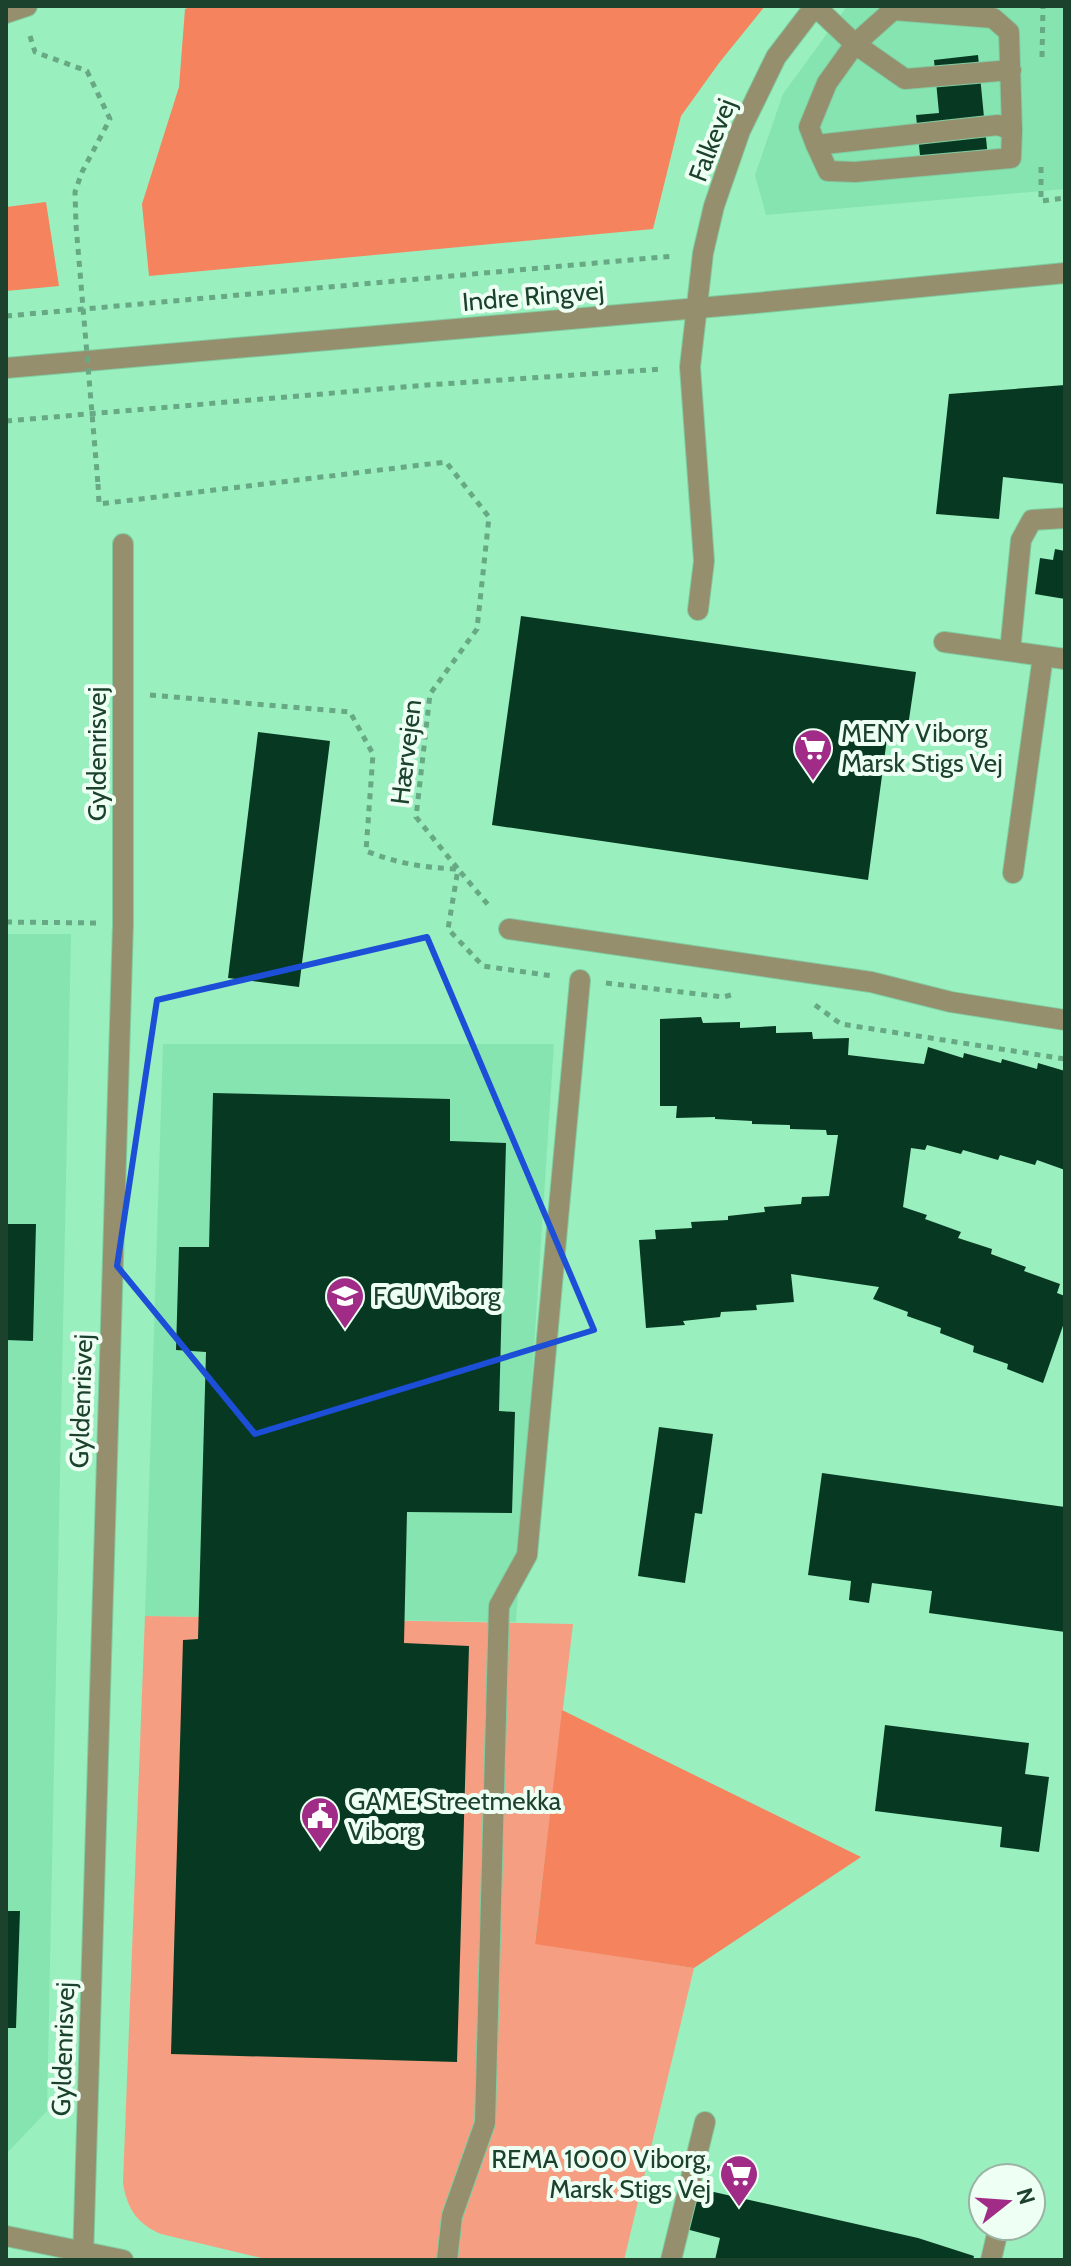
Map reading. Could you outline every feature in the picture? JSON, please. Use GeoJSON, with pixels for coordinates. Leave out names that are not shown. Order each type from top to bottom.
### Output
{"type":"FeatureCollection","features":[{"type":"Feature","properties":{"kind":"street"},"geometry":{"type":"LineString","coordinates":[[815,6],[855,44],[905,79],[1011,70]]}},
{"type":"Feature","properties":{"kind":"street","name":"Falkevej"},"geometry":{"type":"LineString","coordinates":[[698,610],[704,561],[690,367],[703,253],[714,206],[740,131],[776,57],[815,6]]}},
{"type":"Feature","properties":{"kind":"street"},"geometry":{"type":"LineString","coordinates":[[891,8],[993,18],[1009,32],[1011,158],[855,172],[828,171],[809,127],[827,83],[855,44],[891,8]]}},
{"type":"Feature","properties":{"kind":"street"},"geometry":{"type":"LineString","coordinates":[[816,145],[998,125],[1012,130]]}},
{"type":"Feature","properties":{"kind":"street","name":"Indre Ringvej"},"geometry":{"type":"LineString","coordinates":[[6,368],[1065,273]]}},
{"type":"Feature","properties":{"kind":"street"},"geometry":{"type":"LineString","coordinates":[[1010,651],[1021,540],[1032,520],[1065,518]]}},
{"type":"Feature","properties":{"kind":"street","name":"Gyldenrisvej"},"geometry":{"type":"LineString","coordinates":[[83,2255],[123,924],[123,544]]}},
{"type":"Feature","properties":{"kind":"street"},"geometry":{"type":"LineString","coordinates":[[944,642],[1065,659]]}},
{"type":"Feature","properties":{"kind":"street"},"geometry":{"type":"LineString","coordinates":[[1013,873],[1043,656]]}},
{"type":"Feature","properties":{"kind":"street"},"geometry":{"type":"LineString","coordinates":[[509,929],[824,974],[951,1002],[1065,1020]]}},
{"type":"Feature","properties":{"kind":"street"},"geometry":{"type":"LineString","coordinates":[[447,2260],[452,2216],[485,2123],[499,1606],[527,1555],[580,980]]}},
{"type":"Feature","properties":{"kind":"street"},"geometry":{"type":"LineString","coordinates":[[671,2260],[705,2122]]}},
{"type":"Feature","properties":{"kind":"street"},"geometry":{"type":"LineString","coordinates":[[6,2236],[83,2255],[123,2260]]}},
{"type":"Feature","properties":{"kind":"path","name":"Hærvejen"},"geometry":{"type":"LineString","coordinates":[[18,9],[35,52],[87,71],[110,119],[75,192],[99,504],[446,462],[489,517],[477,629],[430,694],[416,817],[458,869]]}},
{"type":"Feature","properties":{"kind":"path"},"geometry":{"type":"LineString","coordinates":[[6,316],[703,253]]}},
{"type":"Feature","properties":{"kind":"path"},"geometry":{"type":"LineString","coordinates":[[6,421],[411,386],[690,367]]}},
{"type":"Feature","properties":{"kind":"path"},"geometry":{"type":"LineString","coordinates":[[123,693],[350,712],[373,754],[366,851],[414,865],[458,869],[509,929]]}},
{"type":"Feature","properties":{"kind":"path"},"geometry":{"type":"LineString","coordinates":[[458,869],[448,929],[483,966],[723,997],[740,992]]}},
{"type":"Feature","properties":{"kind":"path"},"geometry":{"type":"LineString","coordinates":[[6,922],[123,924]]}},
{"type":"Feature","properties":{"kind":"path"},"geometry":{"type":"LineString","coordinates":[[808,1000],[841,1024],[1065,1059]]}},
{"type":"Feature","properties":{"kind":"highlighted area"},"geometry":{"type":"Polygon","coordinates":[[[427,937],[594,1330],[255,1434],[117,1266],[157,1000],[427,937]]]}},
{"type":"Feature","properties":{"kind":"shaded area"},"geometry":{"type":"Polygon","coordinates":[[[193,6],[765,6],[681,116],[653,229],[149,276],[142,204],[179,87],[185,9],[193,6]]]}},
{"type":"Feature","properties":{"kind":"shaded area"},"geometry":{"type":"Polygon","coordinates":[[[847,6],[1065,6],[1065,189],[766,215],[755,175],[783,94],[847,6]]]}},
{"type":"Feature","properties":{"kind":"shaded area"},"geometry":{"type":"Polygon","coordinates":[[[46,202],[59,286],[6,291],[6,207],[46,202]]]}},
{"type":"Feature","properties":{"kind":"shaded area"},"geometry":{"type":"Polygon","coordinates":[[[6,934],[71,934],[47,2111],[6,2154],[6,934]]]}},
{"type":"Feature","properties":{"kind":"shaded area","name":"FGU Viborg"},"geometry":{"type":"Polygon","coordinates":[[[163,1044],[554,1044],[516,1622],[145,1616],[163,1044]]]}},
{"type":"Feature","properties":{"kind":"shaded area"},"geometry":{"type":"Polygon","coordinates":[[[145,1616],[573,1624],[535,1943],[694,1968],[624,2260],[270,2260],[161,2234],[134,2214],[123,2183],[145,1616]]]}},
{"type":"Feature","properties":{"kind":"shaded area"},"geometry":{"type":"Polygon","coordinates":[[[562,1710],[861,1857],[694,1968],[535,1944],[562,1710]]]}},
{"type":"Feature","properties":{"kind":"building"},"geometry":{"type":"Polygon","coordinates":[[[978,55],[989,169],[922,175],[916,115],[939,113],[934,60],[978,55]]]}},
{"type":"Feature","properties":{"kind":"building"},"geometry":{"type":"Polygon","coordinates":[[[1065,385],[1065,484],[1003,477],[999,519],[936,514],[949,394],[1065,385]]]}},
{"type":"Feature","properties":{"kind":"building"},"geometry":{"type":"Polygon","coordinates":[[[1055,549],[1065,551],[1065,599],[1035,594],[1040,558],[1053,560],[1055,549]]]}},
{"type":"Feature","properties":{"kind":"building"},"geometry":{"type":"Polygon","coordinates":[[[521,616],[916,672],[907,733],[888,731],[868,880],[492,825],[521,616]]]}},
{"type":"Feature","properties":{"kind":"building"},"geometry":{"type":"Polygon","coordinates":[[[258,732],[330,741],[299,987],[228,978],[258,732]]]}},
{"type":"Feature","properties":{"kind":"building"},"geometry":{"type":"Polygon","coordinates":[[[701,1017],[703,1023],[740,1022],[740,1028],[776,1026],[776,1033],[812,1032],[813,1039],[849,1038],[848,1055],[924,1064],[928,1047],[963,1058],[964,1053],[1001,1063],[1002,1059],[1037,1069],[1038,1063],[1065,1071],[1065,1170],[1037,1160],[1035,1165],[1000,1155],[998,1160],[963,1150],[961,1154],[927,1145],[925,1150],[911,1148],[903,1207],[961,1232],[958,1238],[992,1249],[991,1254],[1026,1267],[1024,1271],[1060,1284],[1057,1293],[1065,1296],[1065,1320],[1043,1383],[1007,1369],[1008,1364],[973,1352],[974,1346],[940,1333],[941,1328],[873,1299],[879,1287],[791,1274],[794,1302],[756,1305],[757,1310],[721,1312],[720,1317],[683,1321],[685,1325],[646,1328],[639,1240],[656,1239],[655,1230],[692,1228],[691,1222],[728,1220],[728,1216],[765,1212],[764,1207],[801,1204],[802,1197],[829,1196],[838,1135],[827,1135],[826,1130],[790,1129],[790,1125],[752,1124],[752,1121],[715,1117],[676,1118],[677,1106],[660,1106],[660,1019],[701,1017]]]}},
{"type":"Feature","properties":{"kind":"building"},"geometry":{"type":"Polygon","coordinates":[[[213,1093],[450,1099],[450,1141],[506,1143],[499,1411],[515,1412],[512,1513],[407,1512],[404,1643],[469,1646],[457,2062],[171,2054],[183,1640],[198,1639],[206,1352],[176,1350],[179,1247],[209,1247],[213,1093]]]}},
{"type":"Feature","properties":{"kind":"building"},"geometry":{"type":"Polygon","coordinates":[[[6,1224],[36,1224],[33,1341],[6,1340],[6,1224]]]}},
{"type":"Feature","properties":{"kind":"building"},"geometry":{"type":"Polygon","coordinates":[[[659,1427],[713,1434],[702,1514],[695,1513],[685,1583],[638,1576],[659,1427]]]}},
{"type":"Feature","properties":{"kind":"building"},"geometry":{"type":"Polygon","coordinates":[[[822,1473],[1065,1507],[1065,1632],[929,1613],[932,1591],[872,1583],[869,1603],[849,1600],[851,1581],[808,1575],[822,1473]]]}},
{"type":"Feature","properties":{"kind":"building"},"geometry":{"type":"Polygon","coordinates":[[[885,1725],[1029,1743],[1025,1774],[1049,1777],[1039,1852],[1000,1847],[1002,1827],[875,1811],[885,1725]]]}},
{"type":"Feature","properties":{"kind":"building"},"geometry":{"type":"Polygon","coordinates":[[[6,1911],[20,1911],[16,2028],[6,2028],[6,1911]]]}},
{"type":"Feature","properties":{"kind":"building","name":"REMA 1000 Viborg, Marsk Stigs Vej"},"geometry":{"type":"Polygon","coordinates":[[[696,2188],[918,2238],[974,2256],[973,2260],[715,2260],[720,2238],[686,2229],[696,2188]]]}},
{"type":"Feature","properties":{"kind":"place","name":"MENY Viborg Marsk Stigs Vej"},"geometry":{"type":"Point","coordinates":[813,782]}},
{"type":"Feature","properties":{"kind":"place","name":"FGU Viborg"},"geometry":{"type":"Point","coordinates":[345,1330]}},
{"type":"Feature","properties":{"kind":"place","name":"GAME Streetmekka Viborg"},"geometry":{"type":"Point","coordinates":[320,1850]}},
{"type":"Feature","properties":{"kind":"place","name":"REMA 1000 Viborg, Marsk Stigs Vej"},"geometry":{"type":"Point","coordinates":[739,2208]}}]}
